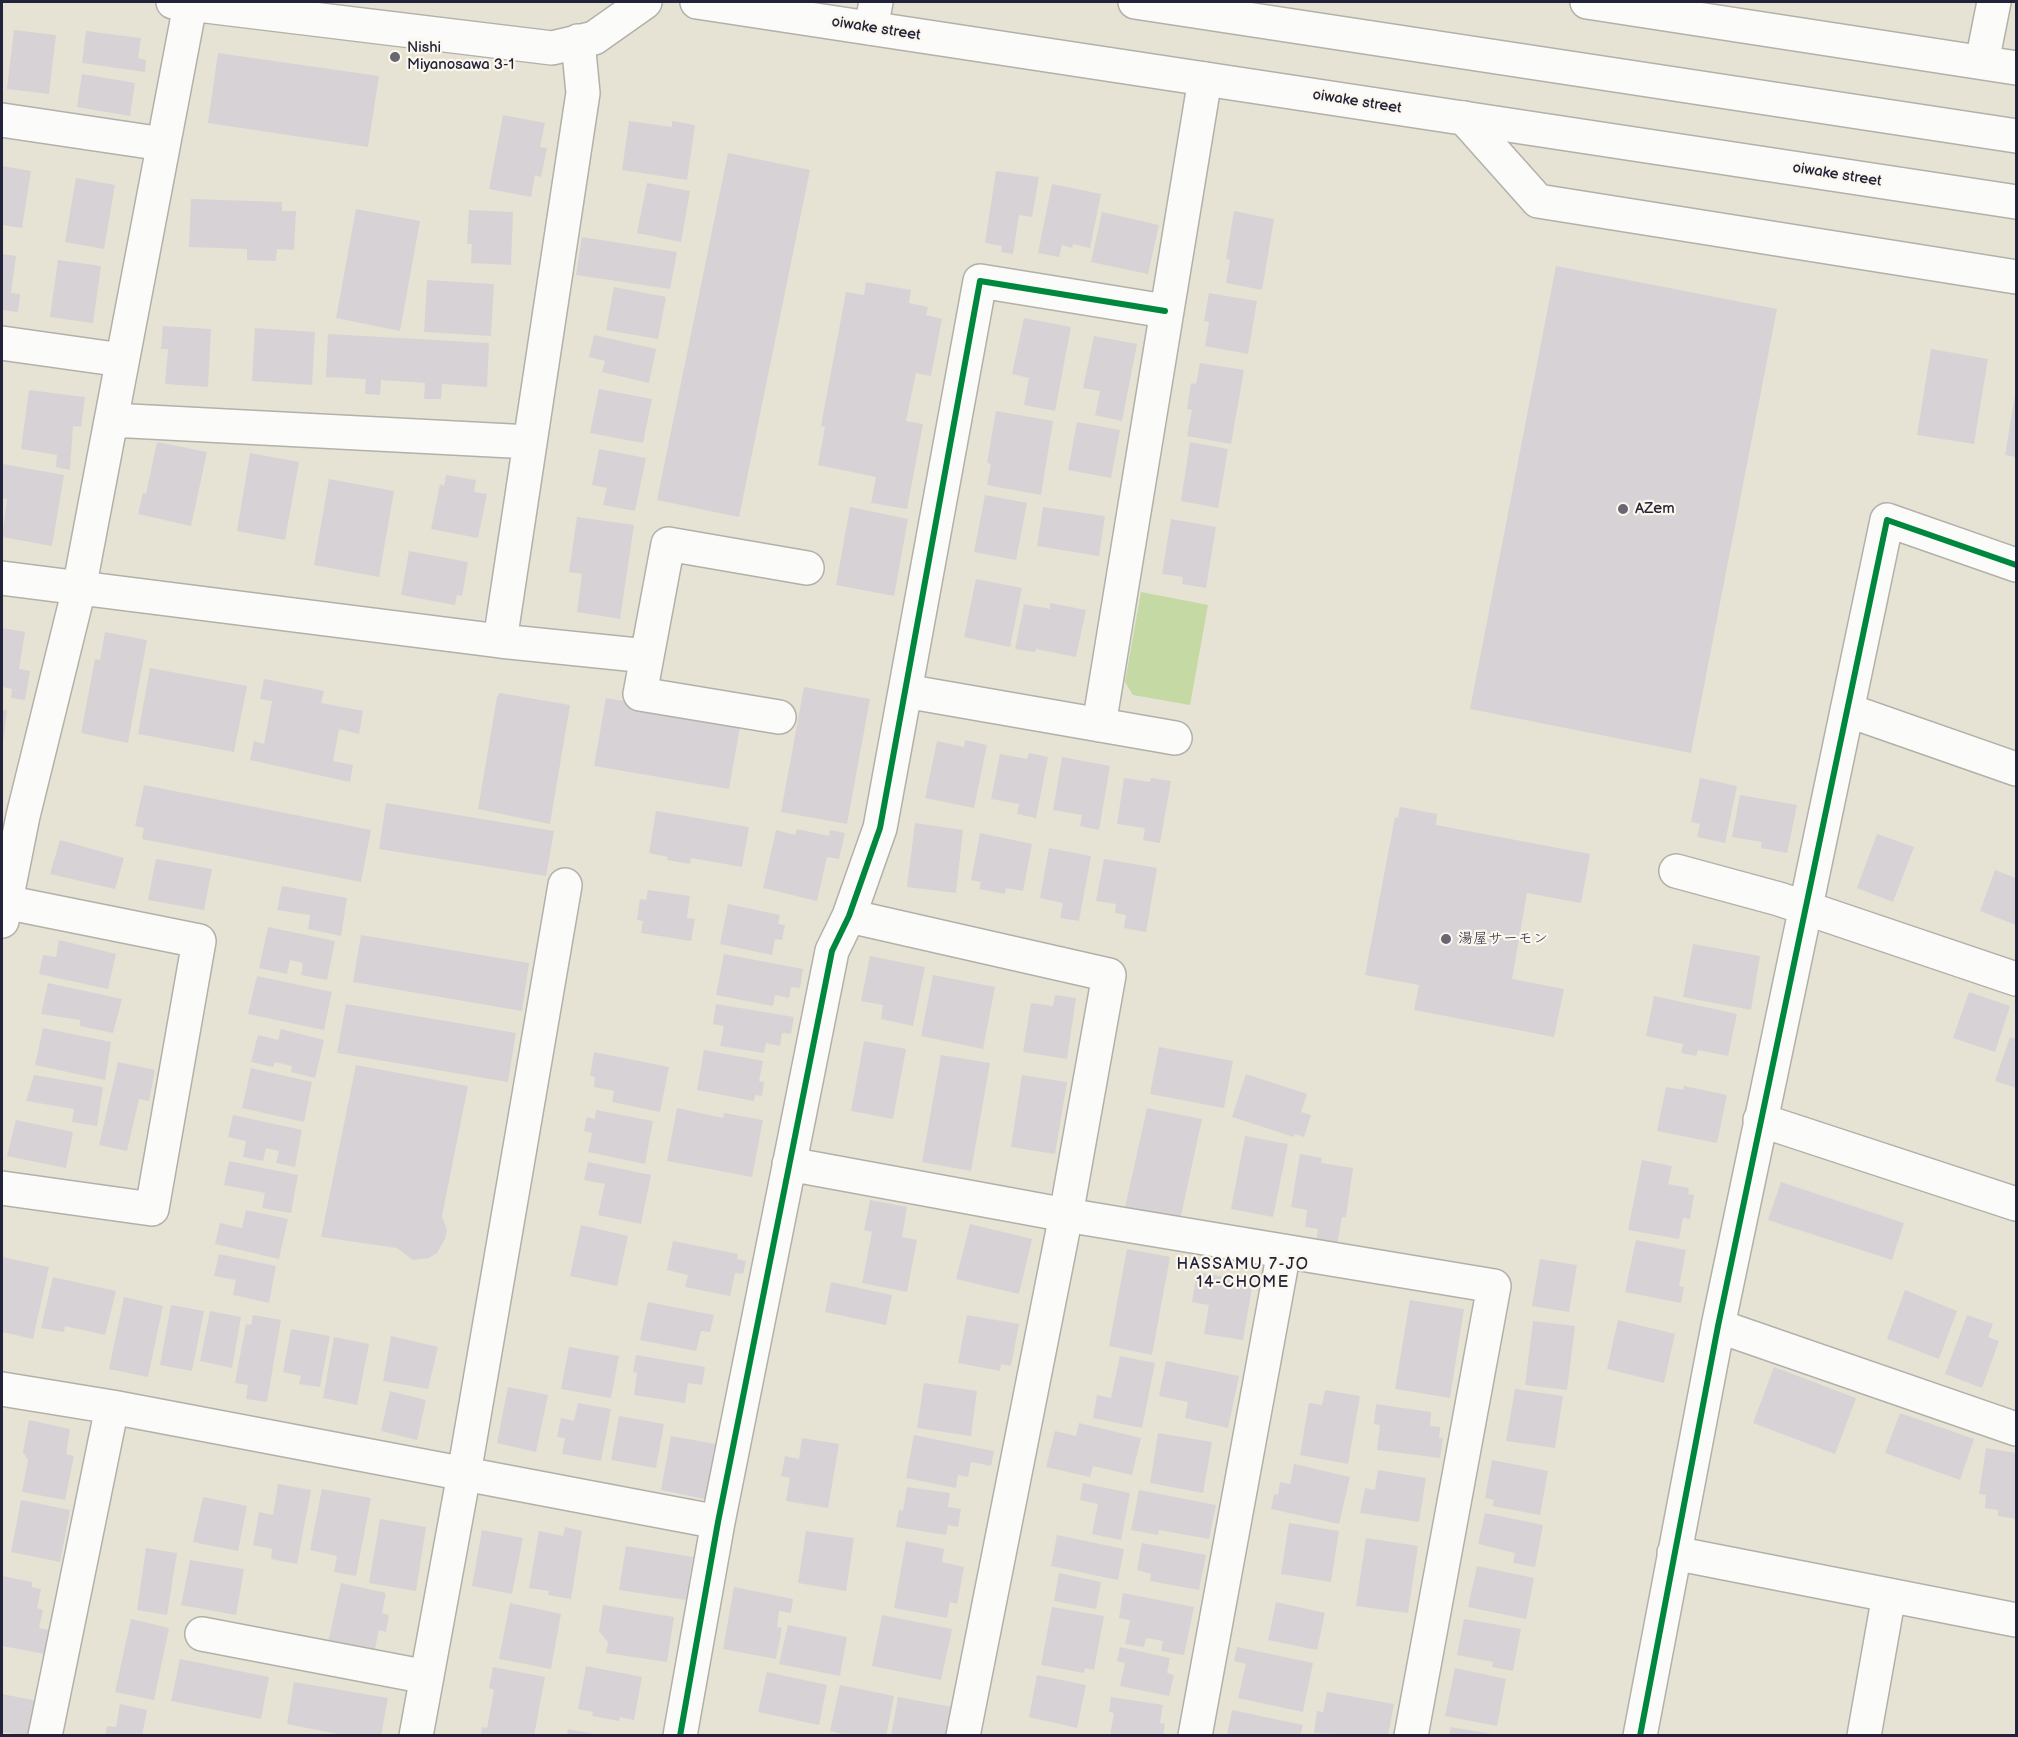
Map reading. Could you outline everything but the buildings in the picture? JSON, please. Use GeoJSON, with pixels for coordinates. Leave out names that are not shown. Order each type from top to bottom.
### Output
{"type":"FeatureCollection","features":[{"type":"Feature","properties":{"kind":"street"},"geometry":{"type":"LineString","coordinates":[[2,1188],[153,1209],[198,941],[3,912],[12,815],[79,589],[163,144],[182,3],[552,48],[594,38],[645,2]]}},
{"type":"Feature","properties":{"kind":"street","name":"oiwake street"},"geometry":{"type":"LineString","coordinates":[[697,2],[873,15],[1205,79],[2016,202]]}},
{"type":"Feature","properties":{"kind":"street"},"geometry":{"type":"LineString","coordinates":[[1135,2],[2016,136]]}},
{"type":"Feature","properties":{"kind":"street"},"geometry":{"type":"LineString","coordinates":[[1587,2],[2016,68]]}},
{"type":"Feature","properties":{"kind":"street"},"geometry":{"type":"LineString","coordinates":[[1982,62],[1994,2]]}},
{"type":"Feature","properties":{"kind":"street"},"geometry":{"type":"LineString","coordinates":[[500,641],[583,93],[578,41]]}},
{"type":"Feature","properties":{"kind":"street"},"geometry":{"type":"LineString","coordinates":[[1099,725],[1165,311],[1205,79]]}},
{"type":"Feature","properties":{"kind":"street"},"geometry":{"type":"LineString","coordinates":[[1464,118],[1538,201],[2016,277]]}},
{"type":"Feature","properties":{"kind":"street"},"geometry":{"type":"LineString","coordinates":[[2,120],[163,144]]}},
{"type":"Feature","properties":{"kind":"street"},"geometry":{"type":"LineString","coordinates":[[680,1736],[718,1522],[832,951],[849,916],[880,828],[980,281],[1165,311]]}},
{"type":"Feature","properties":{"kind":"street"},"geometry":{"type":"LineString","coordinates":[[2,343],[122,360]]}},
{"type":"Feature","properties":{"kind":"street"},"geometry":{"type":"LineString","coordinates":[[111,420],[530,442]]}},
{"type":"Feature","properties":{"kind":"street"},"geometry":{"type":"LineString","coordinates":[[1640,1736],[1718,1326],[1887,519],[2016,564]]}},
{"type":"Feature","properties":{"kind":"street"},"geometry":{"type":"LineString","coordinates":[[779,717],[640,694],[668,544],[807,568]]}},
{"type":"Feature","properties":{"kind":"street"},"geometry":{"type":"LineString","coordinates":[[2,578],[500,641],[647,657]]}},
{"type":"Feature","properties":{"kind":"street"},"geometry":{"type":"LineString","coordinates":[[905,692],[1175,738]]}},
{"type":"Feature","properties":{"kind":"street"},"geometry":{"type":"LineString","coordinates":[[1847,710],[2016,769]]}},
{"type":"Feature","properties":{"kind":"street"},"geometry":{"type":"LineString","coordinates":[[1676,871],[1804,908],[2016,979]]}},
{"type":"Feature","properties":{"kind":"street"},"geometry":{"type":"LineString","coordinates":[[416,1736],[464,1474],[565,885]]}},
{"type":"Feature","properties":{"kind":"street"},"geometry":{"type":"LineString","coordinates":[[849,916],[1109,975],[1066,1215],[963,1736]]}},
{"type":"Feature","properties":{"kind":"street"},"geometry":{"type":"LineString","coordinates":[[1760,1120],[2016,1204]]}},
{"type":"Feature","properties":{"kind":"street"},"geometry":{"type":"LineString","coordinates":[[789,1164],[1066,1215],[1494,1286],[1411,1736]]}},
{"type":"Feature","properties":{"kind":"street"},"geometry":{"type":"LineString","coordinates":[[1195,1736],[1284,1251]]}},
{"type":"Feature","properties":{"kind":"street"},"geometry":{"type":"LineString","coordinates":[[1718,1326],[2016,1429]]}},
{"type":"Feature","properties":{"kind":"street"},"geometry":{"type":"LineString","coordinates":[[2,1389],[112,1407],[718,1522]]}},
{"type":"Feature","properties":{"kind":"street"},"geometry":{"type":"LineString","coordinates":[[45,1736],[112,1407]]}},
{"type":"Feature","properties":{"kind":"street"},"geometry":{"type":"LineString","coordinates":[[1674,1553],[2016,1620]]}},
{"type":"Feature","properties":{"kind":"street"},"geometry":{"type":"LineString","coordinates":[[1864,1736],[1889,1596]]}},
{"type":"Feature","properties":{"kind":"street"},"geometry":{"type":"LineString","coordinates":[[202,1634],[427,1677]]}},
{"type":"Feature","properties":{"kind":"green space"},"geometry":{"type":"Polygon","coordinates":[[[1141,592],[1208,605],[1190,705],[1133,695],[1125,682],[1141,592]]]}},
{"type":"Feature","properties":{"kind":"cycle path"},"geometry":{"type":"LineString","coordinates":[[680,1736],[718,1522],[832,951],[849,916],[880,828],[980,281],[1165,311]]}},
{"type":"Feature","properties":{"kind":"cycle path"},"geometry":{"type":"LineString","coordinates":[[1640,1736],[1718,1326],[1887,520],[2016,565]]}},
{"type":"Feature","properties":{"kind":"place","name":"Nishi Miyanosawa 3-1"},"geometry":{"type":"Point","coordinates":[395,57]}},
{"type":"Feature","properties":{"kind":"place","name":"AZem"},"geometry":{"type":"Point","coordinates":[1623,509]}},
{"type":"Feature","properties":{"kind":"place","name":"湯屋サーモン"},"geometry":{"type":"Point","coordinates":[1446,939]}},
{"type":"Feature","properties":{"kind":"district","name":"HASSAMU 7-JO 14-CHOME"},"geometry":{"type":"Point","coordinates":[1243,1274]}}]}
